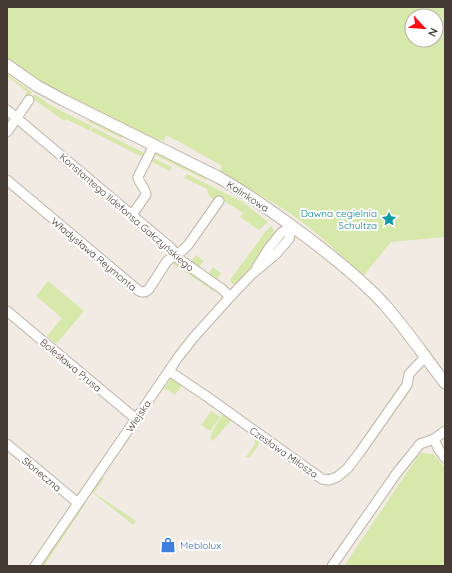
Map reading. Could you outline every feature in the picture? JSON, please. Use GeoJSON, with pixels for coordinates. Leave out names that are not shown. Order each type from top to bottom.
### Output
{"type":"FeatureCollection","features":[{"type":"Feature","properties":{"kind":"street","name":"Kalinkowa"},"geometry":{"type":"LineString","coordinates":[[7,65],[37,86],[63,100],[218,177],[240,190],[292,226],[326,252],[369,289],[401,325],[445,383]]}},
{"type":"Feature","properties":{"kind":"street"},"geometry":{"type":"LineString","coordinates":[[7,132],[29,100]]}},
{"type":"Feature","properties":{"kind":"street","name":"Konstantego Ildefonsa Gałczyńskiego"},"geometry":{"type":"LineString","coordinates":[[7,110],[172,248],[182,261],[222,288],[230,297]]}},
{"type":"Feature","properties":{"kind":"street"},"geometry":{"type":"LineString","coordinates":[[132,215],[146,195],[146,192],[138,177],[154,145]]}},
{"type":"Feature","properties":{"kind":"street","name":"Władysława Reymonta"},"geometry":{"type":"LineString","coordinates":[[7,180],[139,291],[147,291],[167,261],[176,255]]}},
{"type":"Feature","properties":{"kind":"street"},"geometry":{"type":"LineString","coordinates":[[176,255],[188,245],[219,201]]}},
{"type":"Feature","properties":{"kind":"street","name":"Wiejska"},"geometry":{"type":"LineString","coordinates":[[35,566],[194,337],[252,274],[281,233],[292,226]]}},
{"type":"Feature","properties":{"kind":"street","name":"Bolesława Prusa"},"geometry":{"type":"LineString","coordinates":[[7,311],[136,419]]}},
{"type":"Feature","properties":{"kind":"street","name":"Czesława Miłosza"},"geometry":{"type":"LineString","coordinates":[[169,371],[209,398],[322,480],[329,480],[337,477],[347,469],[407,385],[409,374],[425,357]]}},
{"type":"Feature","properties":{"kind":"street"},"geometry":{"type":"LineString","coordinates":[[332,566],[396,474],[420,444],[434,439],[445,431]]}},
{"type":"Feature","properties":{"kind":"street"},"geometry":{"type":"LineString","coordinates":[[434,439],[445,458]]}},
{"type":"Feature","properties":{"kind":"street","name":"Słoneczna"},"geometry":{"type":"LineString","coordinates":[[7,444],[78,503]]}},
{"type":"Feature","properties":{"kind":"green space"},"geometry":{"type":"Polygon","coordinates":[[[7,7],[445,7],[445,237],[391,242],[363,276],[337,251],[301,221],[264,197],[219,173],[222,166],[178,141],[166,136],[164,141],[148,137],[46,85],[7,58],[7,7]]]}},
{"type":"Feature","properties":{"kind":"green space"},"geometry":{"type":"Polygon","coordinates":[[[7,74],[32,92],[28,97],[25,95],[27,92],[7,76],[7,74]]]}},
{"type":"Feature","properties":{"kind":"green space"},"geometry":{"type":"Polygon","coordinates":[[[35,94],[50,105],[92,126],[90,131],[66,119],[64,121],[35,100],[33,102],[30,100],[35,94]]]}},
{"type":"Feature","properties":{"kind":"green space"},"geometry":{"type":"Polygon","coordinates":[[[87,120],[97,122],[124,135],[121,138],[87,120]]]}},
{"type":"Feature","properties":{"kind":"green space"},"geometry":{"type":"Polygon","coordinates":[[[93,127],[144,153],[142,157],[91,131],[93,127]]]}},
{"type":"Feature","properties":{"kind":"green space"},"geometry":{"type":"Polygon","coordinates":[[[154,151],[209,177],[206,180],[153,154],[154,151]]]}},
{"type":"Feature","properties":{"kind":"green space"},"geometry":{"type":"Polygon","coordinates":[[[151,157],[172,167],[170,171],[150,161],[151,157]]]}},
{"type":"Feature","properties":{"kind":"green space"},"geometry":{"type":"Polygon","coordinates":[[[187,174],[243,202],[268,222],[259,230],[240,217],[243,213],[224,201],[215,201],[209,196],[207,189],[184,178],[187,174]]]}},
{"type":"Feature","properties":{"kind":"green space"},"geometry":{"type":"Polygon","coordinates":[[[271,226],[274,230],[264,251],[236,284],[232,284],[230,280],[263,234],[271,226]]]}},
{"type":"Feature","properties":{"kind":"green space"},"geometry":{"type":"Polygon","coordinates":[[[196,255],[204,261],[198,268],[191,263],[196,255]]]}},
{"type":"Feature","properties":{"kind":"green space"},"geometry":{"type":"Polygon","coordinates":[[[174,261],[217,290],[215,292],[172,263],[146,301],[171,262],[174,261]]]}},
{"type":"Feature","properties":{"kind":"green space"},"geometry":{"type":"Polygon","coordinates":[[[213,267],[221,273],[217,280],[209,275],[213,267]]]}},
{"type":"Feature","properties":{"kind":"green space"},"geometry":{"type":"Polygon","coordinates":[[[48,281],[84,311],[56,344],[47,336],[62,318],[36,296],[48,281]]]}},
{"type":"Feature","properties":{"kind":"green space"},"geometry":{"type":"Polygon","coordinates":[[[171,378],[175,378],[260,440],[260,443],[250,457],[246,457],[255,444],[254,437],[231,420],[213,441],[210,439],[213,430],[223,414],[182,386],[175,395],[166,389],[165,390],[164,389],[171,378]]]}},
{"type":"Feature","properties":{"kind":"green space"},"geometry":{"type":"Polygon","coordinates":[[[211,411],[220,417],[210,431],[201,425],[211,411]]]}},
{"type":"Feature","properties":{"kind":"green space"},"geometry":{"type":"Polygon","coordinates":[[[420,453],[433,454],[445,468],[445,566],[344,566],[420,453]]]}},
{"type":"Feature","properties":{"kind":"green space"},"geometry":{"type":"Polygon","coordinates":[[[102,477],[104,478],[94,493],[136,521],[133,525],[92,492],[102,477]]]}},
{"type":"Feature","properties":{"kind":"green space"},"geometry":{"type":"Polygon","coordinates":[[[83,502],[85,504],[44,566],[40,566],[83,502]]]}},
{"type":"Feature","properties":{"kind":"place","name":"Dawna cegielnia Schultza"},"geometry":{"type":"Point","coordinates":[389,219]}},
{"type":"Feature","properties":{"kind":"place","name":"Meblolux"},"geometry":{"type":"Point","coordinates":[168,545]}}]}
